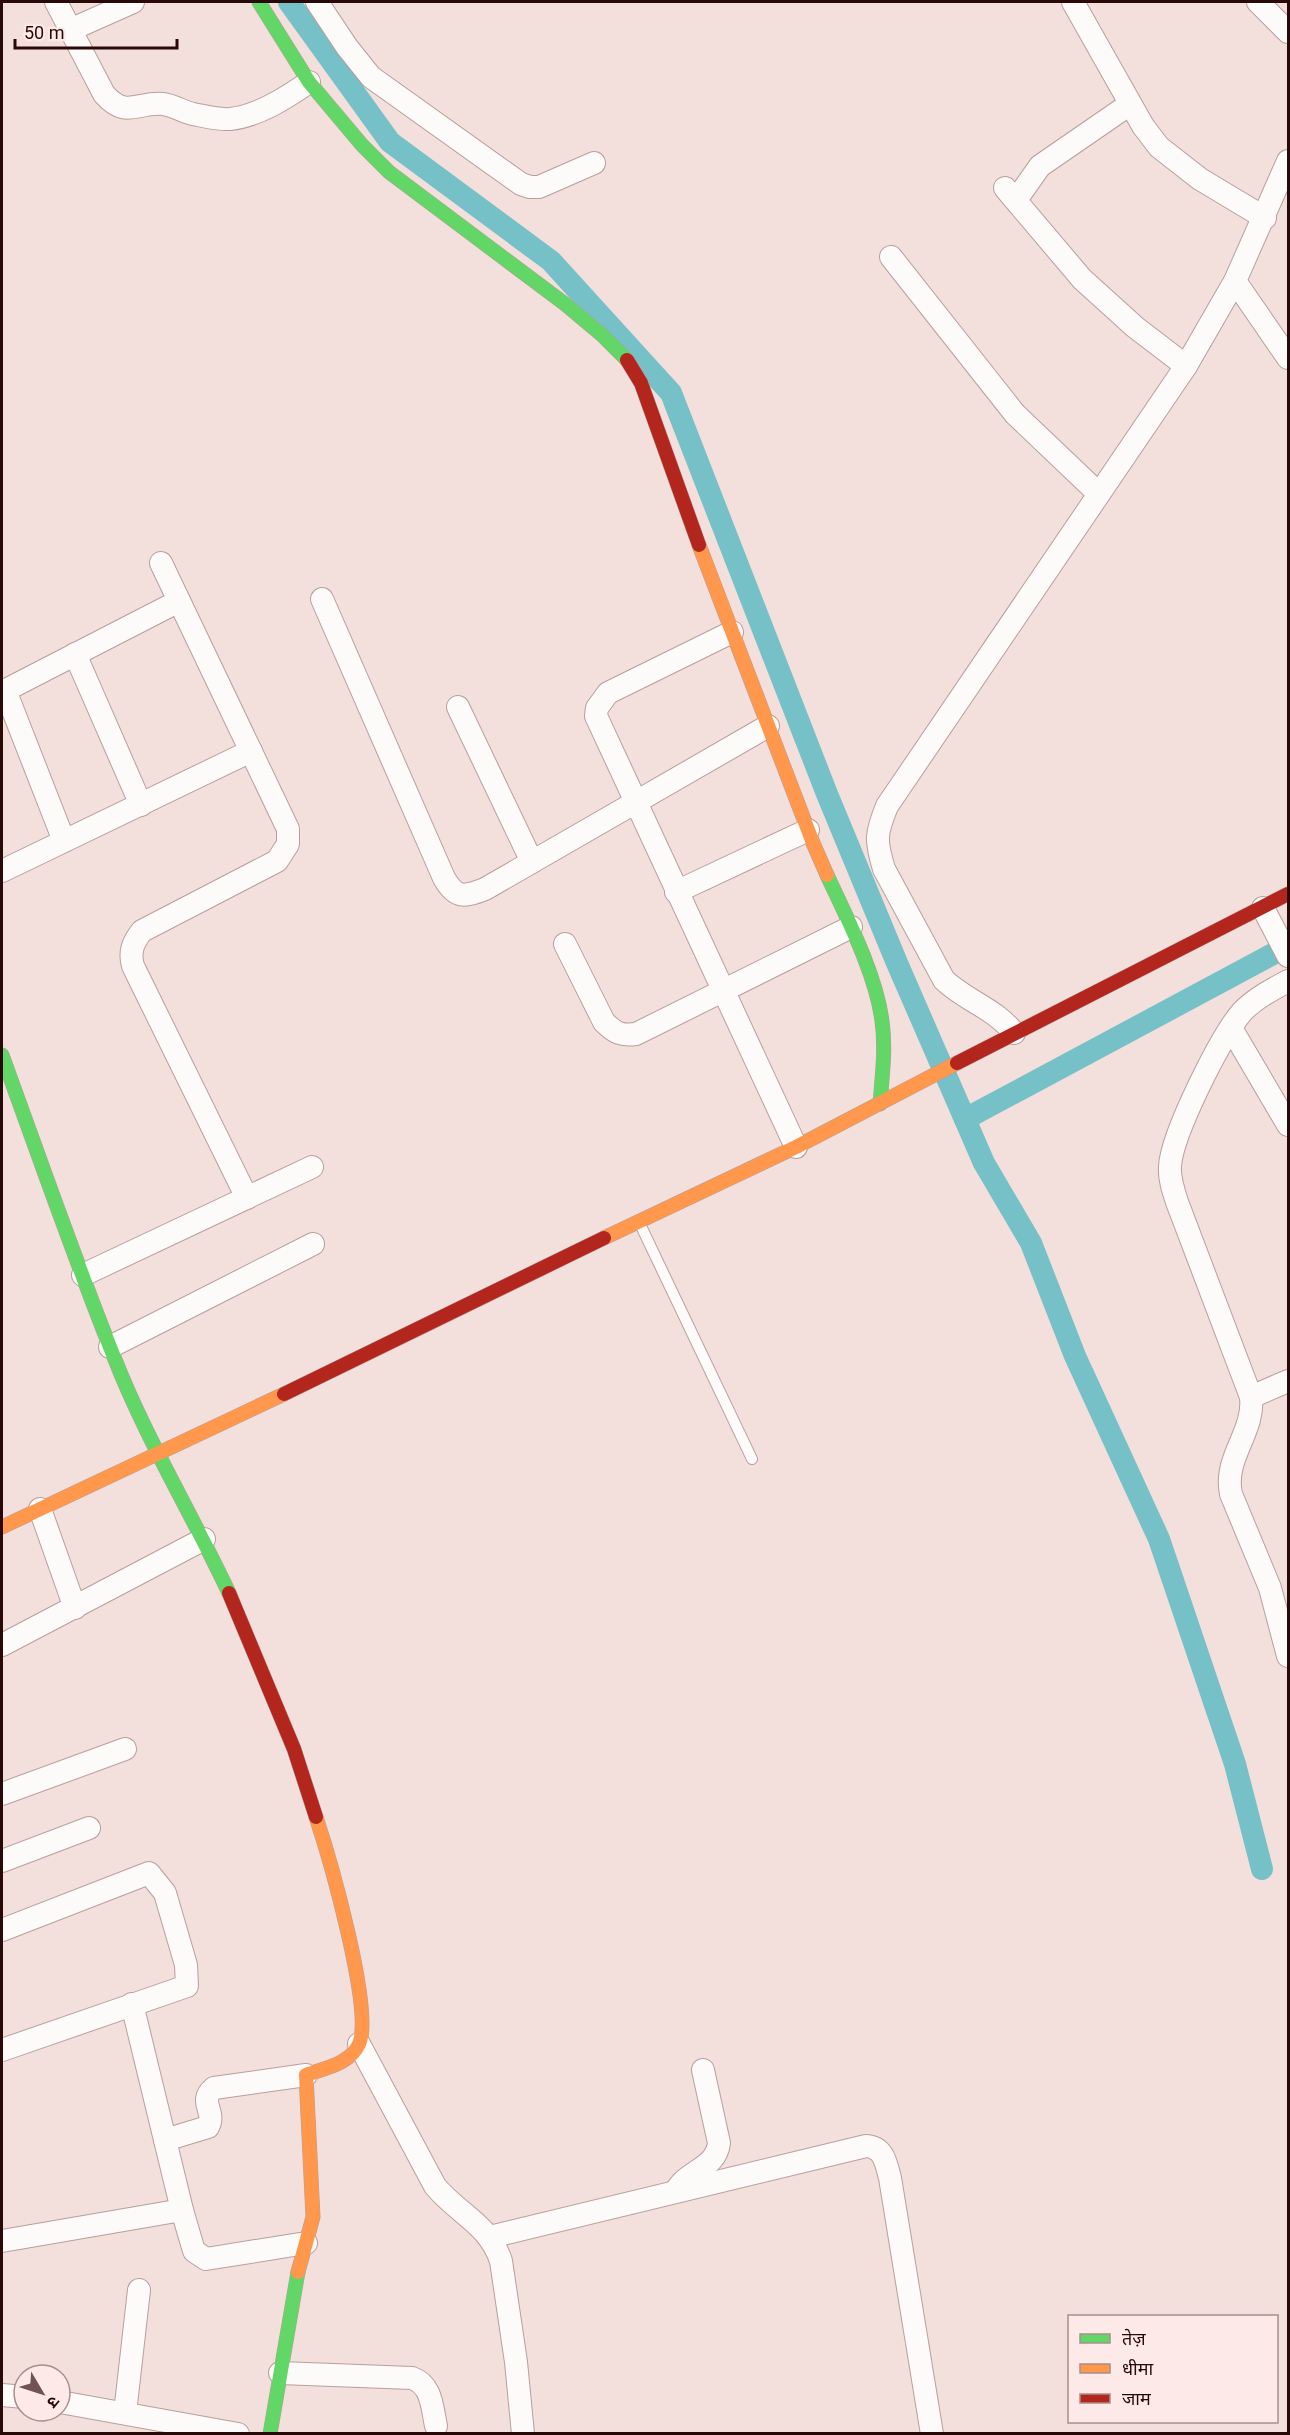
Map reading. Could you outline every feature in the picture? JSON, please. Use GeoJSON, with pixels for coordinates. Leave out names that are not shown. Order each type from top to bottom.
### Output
{"type":"FeatureCollection","features":[{"type":"Feature","properties":{"kind":"street"},"geometry":{"type":"LineString","coordinates":[[56,2],[104,94],[112,104],[122,108],[131,109],[163,104],[190,114],[228,119],[242,116],[285,99],[309,82]]}},
{"type":"Feature","properties":{"kind":"street"},"geometry":{"type":"LineString","coordinates":[[70,30],[133,2]]}},
{"type":"Feature","properties":{"kind":"street"},"geometry":{"type":"LineString","coordinates":[[259,2],[309,82],[342,123],[389,172],[565,304],[624,356],[641,383],[732,632],[808,830],[851,927],[875,990],[882,1020],[884,1046],[880,1104]]}},
{"type":"Feature","properties":{"kind":"street"},"geometry":{"type":"LineString","coordinates":[[317,2],[347,47],[371,77],[521,184],[539,187],[594,163]]}},
{"type":"Feature","properties":{"kind":"street"},"geometry":{"type":"LineString","coordinates":[[1073,2],[1143,126],[1159,147],[1200,179],[1265,218]]}},
{"type":"Feature","properties":{"kind":"street"},"geometry":{"type":"LineString","coordinates":[[1258,2],[1288,32]]}},
{"type":"Feature","properties":{"kind":"street"},"geometry":{"type":"LineString","coordinates":[[1130,104],[1040,166],[1010,194],[1082,279],[1106,303],[1186,366]]}},
{"type":"Feature","properties":{"kind":"street"},"geometry":{"type":"LineString","coordinates":[[1014,1033],[1006,1022],[954,990],[944,981],[884,868],[878,850],[877,831],[886,806],[1186,366],[1235,281],[1265,218],[1288,161]]}},
{"type":"Feature","properties":{"kind":"street"},"geometry":{"type":"LineString","coordinates":[[891,257],[1016,414],[1099,494]]}},
{"type":"Feature","properties":{"kind":"street"},"geometry":{"type":"LineString","coordinates":[[1235,281],[1288,358]]}},
{"type":"Feature","properties":{"kind":"street"},"geometry":{"type":"LineString","coordinates":[[161,563],[288,830],[288,844],[285,852],[277,861],[142,931],[135,940],[131,958],[247,1198]]}},
{"type":"Feature","properties":{"kind":"street"},"geometry":{"type":"LineString","coordinates":[[322,599],[449,887],[458,895],[469,895],[485,889],[768,726]]}},
{"type":"Feature","properties":{"kind":"street"},"geometry":{"type":"LineString","coordinates":[[64,841],[3,691],[179,601]]}},
{"type":"Feature","properties":{"kind":"street"},"geometry":{"type":"LineString","coordinates":[[732,632],[608,693],[600,701],[596,716],[634,803],[796,1147]]}},
{"type":"Feature","properties":{"kind":"street"},"geometry":{"type":"LineString","coordinates":[[75,654],[141,805]]}},
{"type":"Feature","properties":{"kind":"street"},"geometry":{"type":"LineString","coordinates":[[458,707],[532,862]]}},
{"type":"Feature","properties":{"kind":"street"},"geometry":{"type":"LineString","coordinates":[[2,871],[251,751]]}},
{"type":"Feature","properties":{"kind":"street"},"geometry":{"type":"LineString","coordinates":[[676,892],[808,830]]}},
{"type":"Feature","properties":{"kind":"street"},"geometry":{"type":"LineString","coordinates":[[2,1527],[158,1455],[796,1147],[1288,894]]}},
{"type":"Feature","properties":{"kind":"street"},"geometry":{"type":"LineString","coordinates":[[1263,908],[1288,955]]}},
{"type":"Feature","properties":{"kind":"street"},"geometry":{"type":"LineString","coordinates":[[565,944],[604,1022],[622,1036],[636,1034],[851,927]]}},
{"type":"Feature","properties":{"kind":"street"},"geometry":{"type":"LineString","coordinates":[[1288,981],[1256,1000],[1231,1028],[1184,1117],[1170,1166],[1170,1182],[1251,1396],[1250,1420],[1234,1457],[1229,1483],[1231,1494],[1270,1588],[1288,1656]]}},
{"type":"Feature","properties":{"kind":"street"},"geometry":{"type":"LineString","coordinates":[[1231,1028],[1288,1125]]}},
{"type":"Feature","properties":{"kind":"street"},"geometry":{"type":"LineString","coordinates":[[2,1055],[110,1347],[158,1455],[204,1539],[243,1625],[294,1749],[327,1851],[361,1996],[363,2026],[359,2044],[347,2060],[306,2075],[214,2088],[207,2094],[206,2099],[211,2122],[208,2127],[165,2140]]}},
{"type":"Feature","properties":{"kind":"street"},"geometry":{"type":"LineString","coordinates":[[83,1275],[312,1167]]}},
{"type":"Feature","properties":{"kind":"street"},"geometry":{"type":"LineString","coordinates":[[110,1347],[313,1244]]}},
{"type":"Feature","properties":{"kind":"street"},"geometry":{"type":"LineString","coordinates":[[1251,1396],[1288,1381]]}},
{"type":"Feature","properties":{"kind":"street"},"geometry":{"type":"LineString","coordinates":[[40,1509],[75,1608]]}},
{"type":"Feature","properties":{"kind":"street"},"geometry":{"type":"LineString","coordinates":[[2,1645],[204,1539]]}},
{"type":"Feature","properties":{"kind":"street"},"geometry":{"type":"LineString","coordinates":[[2,1794],[125,1749]]}},
{"type":"Feature","properties":{"kind":"street"},"geometry":{"type":"LineString","coordinates":[[2,1861],[89,1828]]}},
{"type":"Feature","properties":{"kind":"street"},"geometry":{"type":"LineString","coordinates":[[2,1930],[149,1873],[165,1893],[186,1965],[187,1986],[2,2050]]}},
{"type":"Feature","properties":{"kind":"street"},"geometry":{"type":"LineString","coordinates":[[132,2004],[194,2251],[206,2259],[306,2243]]}},
{"type":"Feature","properties":{"kind":"street"},"geometry":{"type":"LineString","coordinates":[[359,2044],[435,2186],[447,2199],[479,2224],[497,2248],[501,2261],[516,2362],[523,2433]]}},
{"type":"Feature","properties":{"kind":"street"},"geometry":{"type":"LineString","coordinates":[[674,2193],[688,2177],[715,2158],[718,2151],[719,2143],[703,2070]]}},
{"type":"Feature","properties":{"kind":"street"},"geometry":{"type":"LineString","coordinates":[[270,2433],[295,2283],[313,2217],[306,2075]]}},
{"type":"Feature","properties":{"kind":"street"},"geometry":{"type":"LineString","coordinates":[[490,2237],[866,2146],[874,2146],[886,2161],[890,2178],[932,2433]]}},
{"type":"Feature","properties":{"kind":"street"},"geometry":{"type":"LineString","coordinates":[[2,2241],[182,2210]]}},
{"type":"Feature","properties":{"kind":"street"},"geometry":{"type":"LineString","coordinates":[[128,2420],[139,2290]]}},
{"type":"Feature","properties":{"kind":"street"},"geometry":{"type":"LineString","coordinates":[[280,2373],[420,2380],[428,2392],[436,2426]]}},
{"type":"Feature","properties":{"kind":"street"},"geometry":{"type":"LineString","coordinates":[[72,2405],[128,2420],[238,2433]]}},
{"type":"Feature","properties":{"kind":"lane"},"geometry":{"type":"LineString","coordinates":[[639,1221],[752,1459]]}},
{"type":"Feature","properties":{"kind":"waterway"},"geometry":{"type":"LineString","coordinates":[[289,2],[390,142],[551,261],[671,393],[827,794],[897,963],[984,1163],[1031,1243],[1075,1356],[1159,1539],[1235,1764],[1262,1869]]}},
{"type":"Feature","properties":{"kind":"waterway"},"geometry":{"type":"LineString","coordinates":[[965,1119],[1288,946]]}},
{"type":"Feature","properties":{"kind":"traffic: fast"},"geometry":{"type":"LineString","coordinates":[[259,2],[309,82],[362,145],[389,172],[565,304],[627,360]]}},
{"type":"Feature","properties":{"kind":"traffic: fast"},"geometry":{"type":"LineString","coordinates":[[827,875],[860,947],[879,1003],[884,1042],[880,1104]]}},
{"type":"Feature","properties":{"kind":"traffic: fast"},"geometry":{"type":"LineString","coordinates":[[2,1055],[114,1357],[155,1447],[229,1593]]}},
{"type":"Feature","properties":{"kind":"traffic: fast"},"geometry":{"type":"LineString","coordinates":[[270,2434],[298,2272]]}},
{"type":"Feature","properties":{"kind":"traffic: slow"},"geometry":{"type":"LineString","coordinates":[[699,545],[827,875]]}},
{"type":"Feature","properties":{"kind":"traffic: slow"},"geometry":{"type":"LineString","coordinates":[[604,1238],[796,1147],[957,1063]]}},
{"type":"Feature","properties":{"kind":"traffic: slow"},"geometry":{"type":"LineString","coordinates":[[2,1527],[284,1394]]}},
{"type":"Feature","properties":{"kind":"traffic: slow"},"geometry":{"type":"LineString","coordinates":[[298,2272],[313,2217],[306,2075],[343,2061],[350,2056],[359,2044],[362,2026],[360,2000],[348,1933],[316,1817]]}},
{"type":"Feature","properties":{"kind":"traffic: jam"},"geometry":{"type":"LineString","coordinates":[[627,360],[641,383],[699,545]]}},
{"type":"Feature","properties":{"kind":"traffic: jam"},"geometry":{"type":"LineString","coordinates":[[957,1063],[1288,894]]}},
{"type":"Feature","properties":{"kind":"traffic: jam"},"geometry":{"type":"LineString","coordinates":[[284,1394],[604,1238]]}},
{"type":"Feature","properties":{"kind":"traffic: jam"},"geometry":{"type":"LineString","coordinates":[[229,1593],[294,1749],[316,1817]]}}]}
